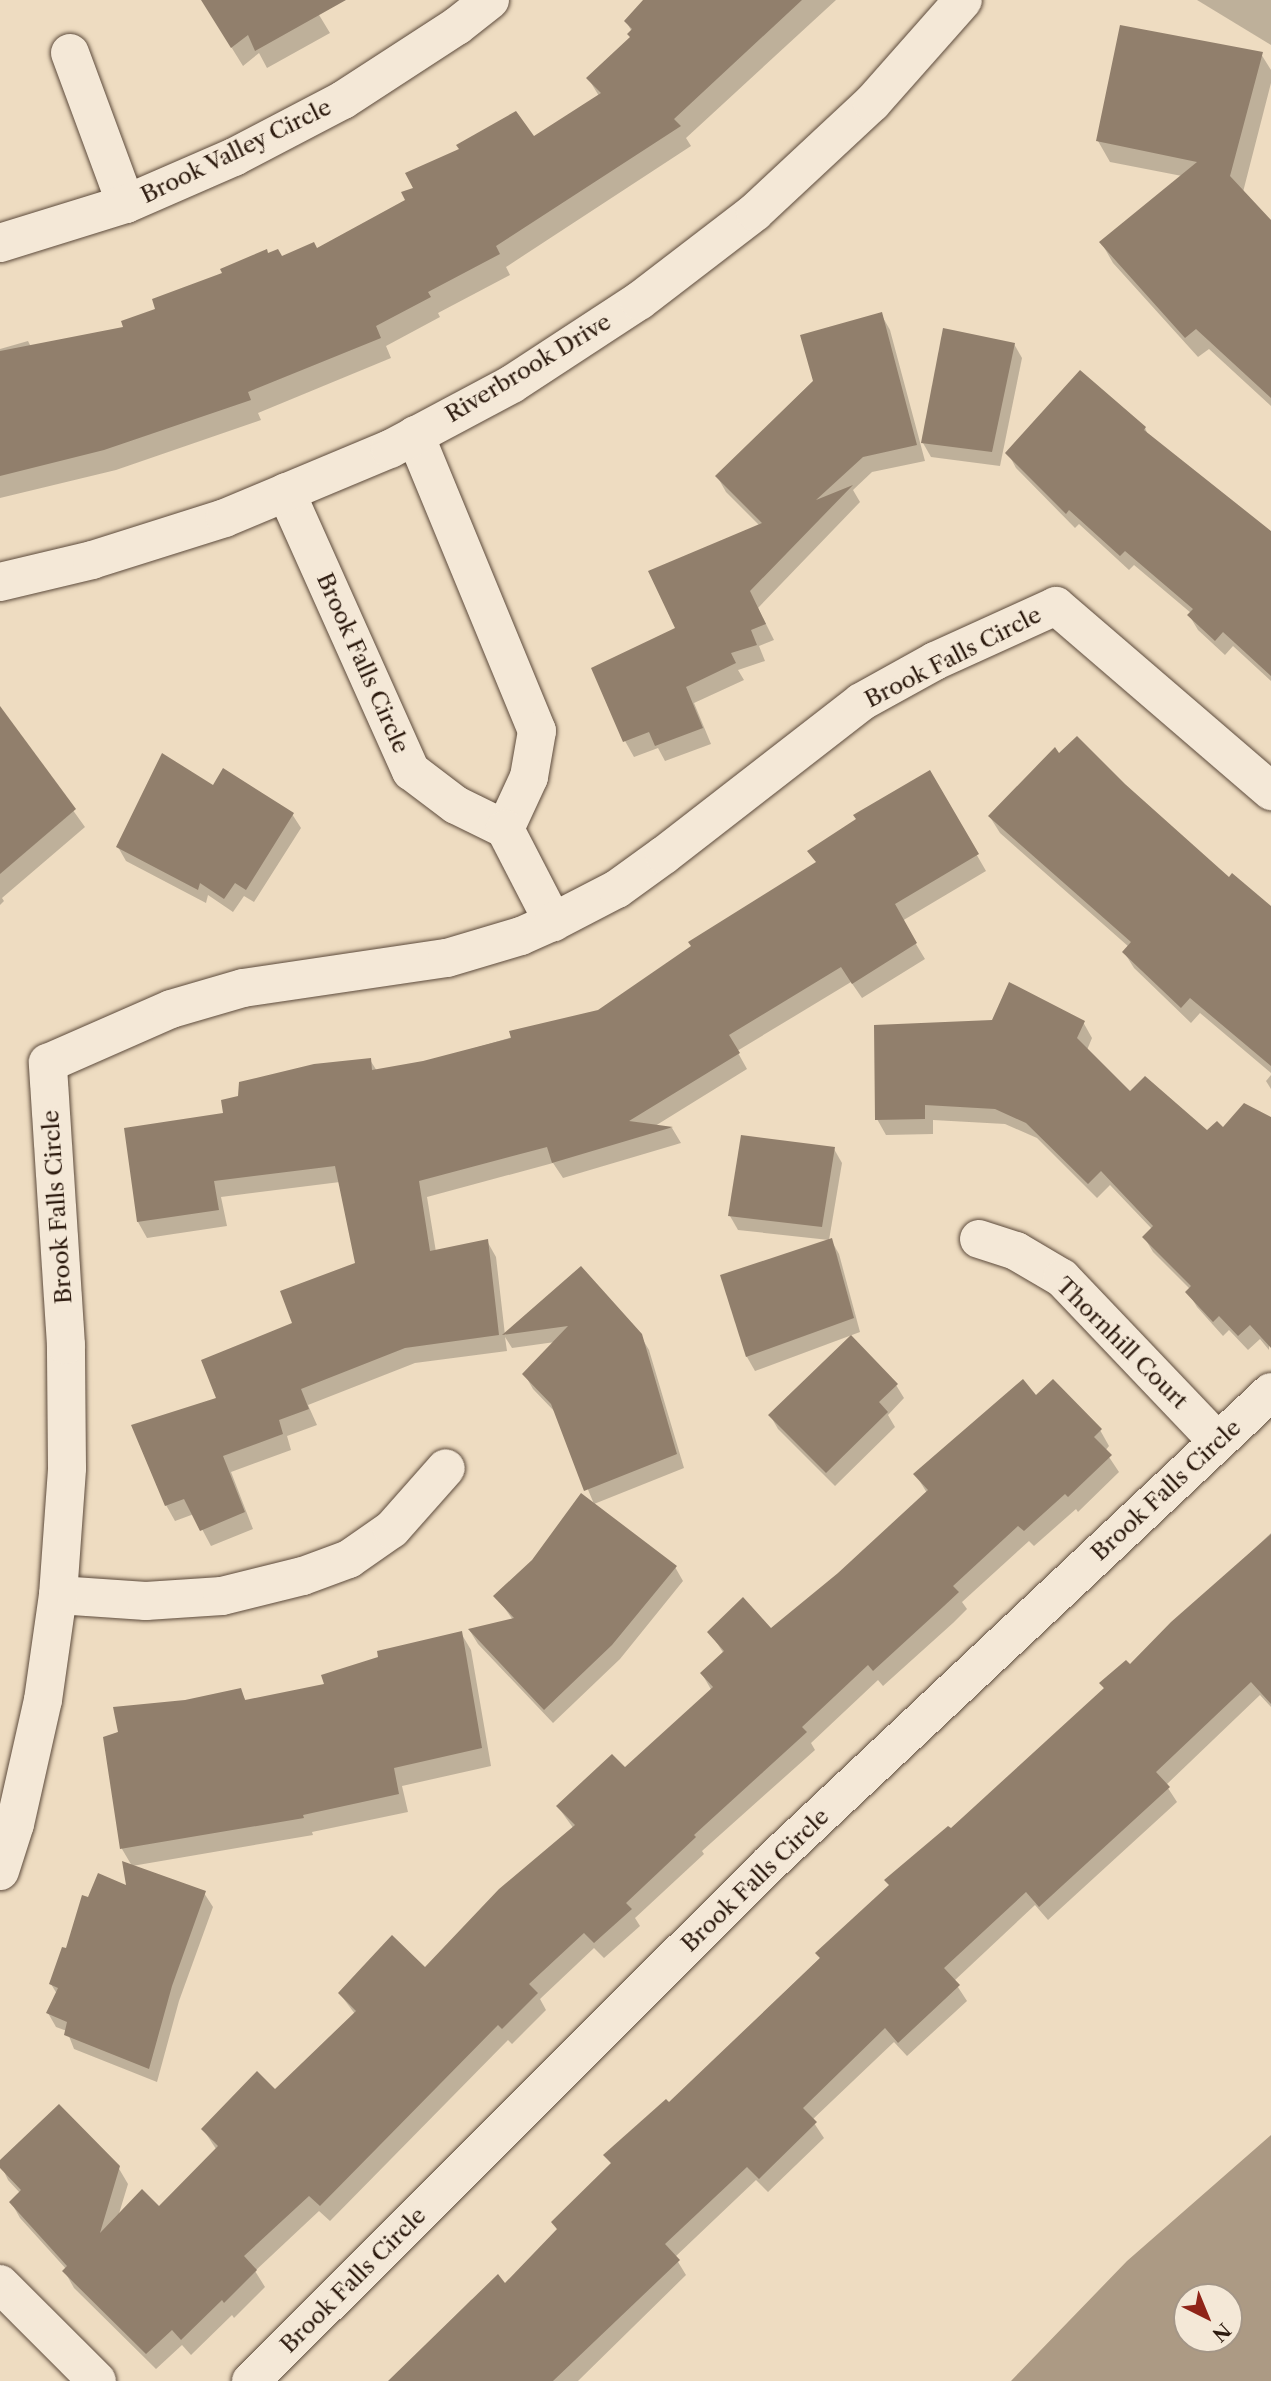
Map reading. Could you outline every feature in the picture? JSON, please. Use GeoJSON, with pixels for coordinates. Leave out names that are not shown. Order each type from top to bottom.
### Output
{"type":"FeatureCollection","features":[{"type":"Feature","properties":{"kind":"street","name":"Brook Valley Circle"},"geometry":{"type":"LineString","coordinates":[[0,243],[126,204],[234,158],[343,100],[457,26],[490,0]]}},
{"type":"Feature","properties":{"kind":"street","name":"Riverbrook Drive"},"geometry":{"type":"LineString","coordinates":[[0,582],[92,560],[213,522],[390,449],[512,384],[639,301],[755,212],[872,103],[963,0]]}},
{"type":"Feature","properties":{"kind":"street"},"geometry":{"type":"LineString","coordinates":[[70,53],[126,204]]}},
{"type":"Feature","properties":{"kind":"street"},"geometry":{"type":"LineString","coordinates":[[415,435],[537,731],[529,777],[505,829],[553,922]]}},
{"type":"Feature","properties":{"kind":"street","name":"Brook Falls Circle"},"geometry":{"type":"LineString","coordinates":[[286,492],[411,771],[456,804],[505,829]]}},
{"type":"Feature","properties":{"kind":"street","name":"Brook Falls Circle"},"geometry":{"type":"LineString","coordinates":[[0,1871],[15,1824],[43,1700],[58,1595],[67,1468],[66,1345],[48,1063],[171,1009],[243,988],[447,958],[521,936],[553,922],[617,889],[861,702],[934,661],[1056,606],[1271,791]]}},
{"type":"Feature","properties":{"kind":"street","name":"Thornhill Court"},"geometry":{"type":"LineString","coordinates":[[979,1239],[1016,1251],[1062,1278],[1218,1442]]}},
{"type":"Feature","properties":{"kind":"street","name":"Brook Falls Circle"},"geometry":{"type":"LineString","coordinates":[[251,2381],[771,1862],[1271,1392]]}},
{"type":"Feature","properties":{"kind":"street"},"geometry":{"type":"LineString","coordinates":[[58,1595],[146,1601],[209,1597],[303,1576],[349,1559],[392,1529],[446,1468]]}},
{"type":"Feature","properties":{"kind":"street"},"geometry":{"type":"LineString","coordinates":[[0,2284],[97,2381]]}},
{"type":"Feature","properties":{"kind":"shaded area"},"geometry":{"type":"Polygon","coordinates":[[[1271,2135],[1271,2381],[1011,2381],[1127,2261],[1271,2135]]]}},
{"type":"Feature","properties":{"kind":"building"},"geometry":{"type":"Polygon","coordinates":[[[201,0],[346,0],[255,51],[248,35],[231,48],[201,0]]]}},
{"type":"Feature","properties":{"kind":"building"},"geometry":{"type":"Polygon","coordinates":[[[643,0],[802,0],[674,119],[681,126],[496,246],[500,254],[428,292],[431,297],[376,326],[381,338],[248,392],[251,400],[104,450],[0,476],[0,351],[123,327],[121,321],[155,309],[152,299],[222,273],[220,269],[267,249],[268,253],[278,249],[282,256],[314,242],[317,248],[405,200],[401,192],[413,188],[405,173],[459,149],[456,145],[516,111],[534,136],[601,93],[586,78],[630,37],[627,34],[632,29],[624,21],[643,0]]]}},
{"type":"Feature","properties":{"kind":"building"},"geometry":{"type":"Polygon","coordinates":[[[1120,25],[1263,52],[1230,176],[1271,220],[1271,398],[1196,329],[1185,338],[1099,242],[1197,162],[1096,141],[1120,25]]]}},
{"type":"Feature","properties":{"kind":"building"},"geometry":{"type":"Polygon","coordinates":[[[882,312],[917,445],[863,457],[816,500],[853,485],[750,591],[766,624],[751,630],[757,645],[731,653],[736,663],[686,687],[703,728],[655,746],[649,732],[623,742],[591,668],[675,628],[648,571],[762,523],[715,476],[813,381],[800,335],[882,312]]]}},
{"type":"Feature","properties":{"kind":"building"},"geometry":{"type":"Polygon","coordinates":[[[943,328],[1015,343],[992,452],[921,443],[943,328]]]}},
{"type":"Feature","properties":{"kind":"building"},"geometry":{"type":"Polygon","coordinates":[[[1080,370],[1146,427],[1144,430],[1271,531],[1271,676],[1223,632],[1215,641],[1187,615],[1193,609],[1125,551],[1120,556],[1069,510],[1066,514],[1005,453],[1080,370]]]}},
{"type":"Feature","properties":{"kind":"building"},"geometry":{"type":"Polygon","coordinates":[[[0,706],[76,809],[0,874],[0,706]]]}},
{"type":"Feature","properties":{"kind":"building"},"geometry":{"type":"Polygon","coordinates":[[[1077,736],[1125,784],[1229,877],[1232,873],[1271,906],[1271,1066],[1190,998],[1181,1008],[1122,952],[1131,942],[988,816],[1055,747],[1059,753],[1077,736]]]}},
{"type":"Feature","properties":{"kind":"building"},"geometry":{"type":"Polygon","coordinates":[[[162,753],[213,785],[223,768],[294,813],[246,890],[235,883],[224,899],[200,883],[198,890],[116,847],[162,753]]]}},
{"type":"Feature","properties":{"kind":"building"},"geometry":{"type":"Polygon","coordinates":[[[930,770],[979,854],[895,904],[917,943],[852,984],[841,967],[729,1035],[740,1053],[629,1121],[673,1127],[552,1163],[547,1147],[419,1181],[430,1251],[488,1239],[499,1335],[405,1348],[301,1389],[309,1409],[279,1420],[283,1434],[223,1456],[245,1512],[200,1531],[184,1499],[165,1506],[131,1425],[216,1398],[201,1360],[292,1323],[280,1291],[355,1263],[335,1166],[214,1181],[219,1210],[137,1222],[124,1128],[223,1113],[221,1100],[238,1096],[239,1082],[314,1064],[371,1058],[372,1070],[423,1061],[511,1038],[509,1031],[598,1010],[691,946],[688,942],[816,862],[807,851],[856,819],[853,815],[930,770]]]}},
{"type":"Feature","properties":{"kind":"building"},"geometry":{"type":"Polygon","coordinates":[[[1009,982],[1085,1021],[1077,1038],[1130,1091],[1145,1076],[1207,1130],[1217,1121],[1223,1127],[1244,1103],[1271,1117],[1271,1348],[1250,1325],[1238,1336],[1219,1316],[1213,1322],[1185,1292],[1191,1286],[1142,1237],[1153,1226],[1101,1171],[1088,1184],[1026,1123],[995,1109],[925,1105],[925,1119],[875,1120],[874,1025],[992,1020],[1009,982]]]}},
{"type":"Feature","properties":{"kind":"building"},"geometry":{"type":"Polygon","coordinates":[[[741,1135],[835,1147],[822,1227],[728,1216],[741,1135]]]}},
{"type":"Feature","properties":{"kind":"building"},"geometry":{"type":"Polygon","coordinates":[[[832,1238],[854,1318],[746,1357],[720,1275],[832,1238]]]}},
{"type":"Feature","properties":{"kind":"building"},"geometry":{"type":"Polygon","coordinates":[[[581,1266],[642,1334],[677,1454],[584,1491],[551,1404],[522,1374],[568,1326],[502,1335],[581,1266]]]}},
{"type":"Feature","properties":{"kind":"building"},"geometry":{"type":"Polygon","coordinates":[[[851,1335],[898,1384],[879,1402],[888,1412],[826,1473],[768,1415],[851,1335]]]}},
{"type":"Feature","properties":{"kind":"building"},"geometry":{"type":"Polygon","coordinates":[[[1023,1379],[1036,1395],[1053,1379],[1102,1429],[1094,1437],[1112,1455],[1068,1497],[1065,1494],[1024,1531],[1018,1526],[953,1586],[959,1592],[944,1606],[873,1671],[868,1665],[802,1727],[807,1732],[694,1835],[696,1837],[626,1903],[632,1909],[594,1943],[584,1933],[529,1984],[538,1993],[502,2029],[498,2025],[320,2206],[309,2196],[244,2256],[257,2270],[224,2303],[222,2300],[181,2340],[172,2330],[146,2354],[62,2271],[67,2266],[9,2202],[21,2190],[0,2168],[0,2160],[59,2104],[120,2166],[100,2233],[142,2189],[159,2206],[218,2146],[201,2129],[257,2071],[275,2089],[356,2011],[338,1993],[392,1935],[425,1967],[499,1889],[575,1825],[556,1806],[612,1754],[625,1767],[713,1687],[700,1673],[724,1651],[707,1632],[743,1597],[771,1628],[838,1573],[928,1490],[913,1474],[1023,1379]]]}},
{"type":"Feature","properties":{"kind":"building"},"geometry":{"type":"Polygon","coordinates":[[[581,1493],[677,1566],[612,1645],[544,1710],[468,1629],[514,1618],[493,1596],[532,1560],[581,1493]]]}},
{"type":"Feature","properties":{"kind":"building"},"geometry":{"type":"Polygon","coordinates":[[[1271,1534],[1271,1704],[1251,1682],[1156,1772],[1170,1787],[1039,1907],[1026,1892],[944,1968],[960,1985],[898,2043],[885,2028],[803,2108],[817,2122],[759,2179],[747,2167],[665,2244],[680,2260],[553,2381],[388,2381],[498,2274],[505,2283],[557,2229],[551,2222],[611,2163],[603,2155],[666,2099],[669,2102],[820,1958],[815,1953],[889,1885],[884,1880],[948,1826],[951,1828],[1104,1688],[1099,1683],[1126,1660],[1130,1664],[1171,1622],[1271,1534]]]}},
{"type":"Feature","properties":{"kind":"building"},"geometry":{"type":"Polygon","coordinates":[[[462,1631],[482,1748],[394,1768],[399,1794],[303,1815],[304,1818],[120,1849],[103,1737],[118,1732],[113,1707],[185,1700],[241,1688],[245,1700],[324,1684],[321,1675],[378,1657],[377,1651],[462,1631]]]}},
{"type":"Feature","properties":{"kind":"building"},"geometry":{"type":"Polygon","coordinates":[[[122,1861],[206,1891],[172,1986],[149,2069],[64,2035],[67,2022],[46,2013],[58,1988],[49,1984],[62,1947],[66,1948],[82,1895],[88,1897],[98,1873],[126,1885],[122,1861]]]}}]}
